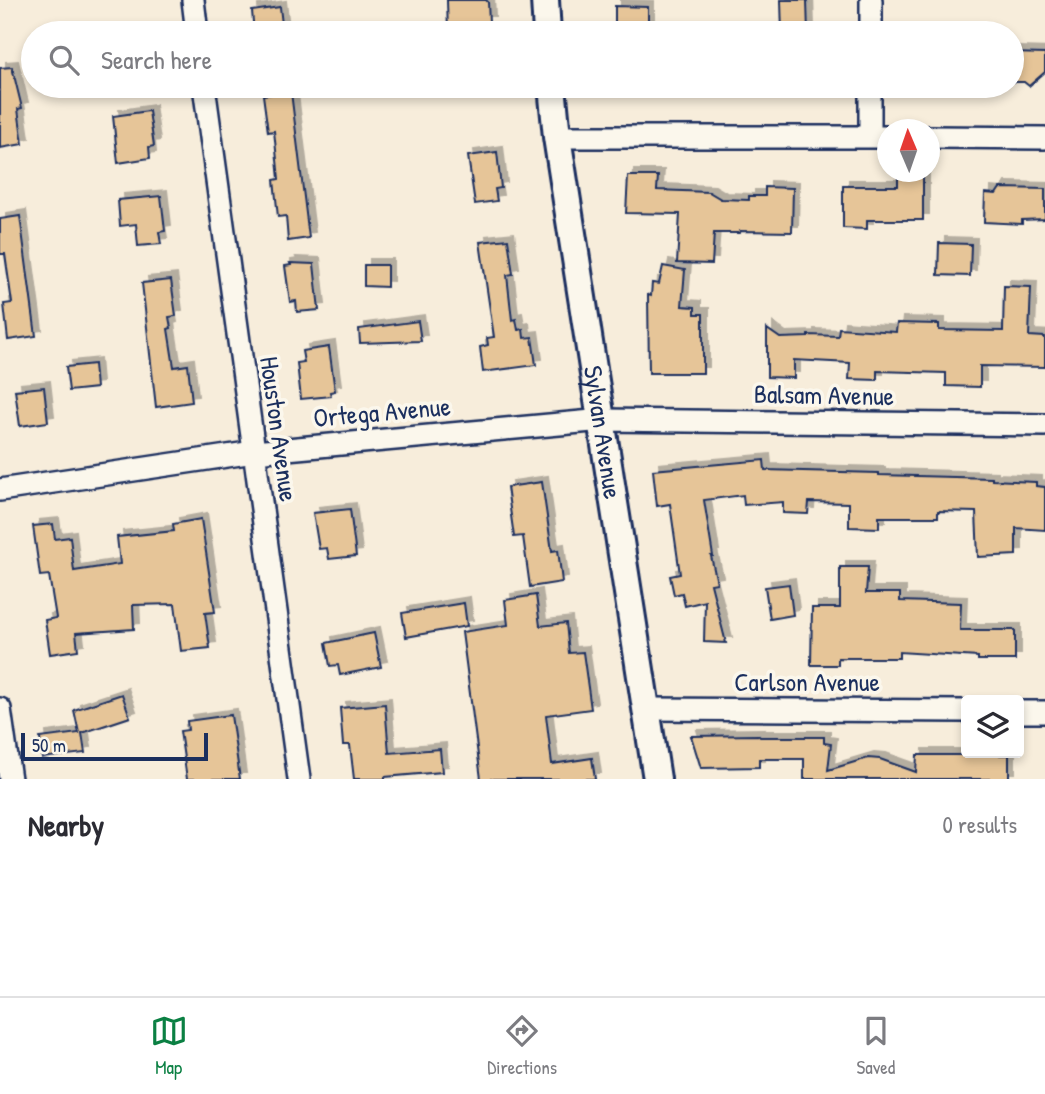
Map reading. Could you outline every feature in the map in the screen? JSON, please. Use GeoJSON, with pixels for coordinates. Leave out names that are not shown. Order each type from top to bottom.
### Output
{"type":"FeatureCollection","features":[{"type":"Feature","properties":{"kind":"street"},"geometry":{"type":"LineString","coordinates":[[193,0],[196,21]]}},
{"type":"Feature","properties":{"kind":"street"},"geometry":{"type":"LineString","coordinates":[[545,0],[546,21]]}},
{"type":"Feature","properties":{"kind":"street"},"geometry":{"type":"LineString","coordinates":[[871,21],[872,0]]}},
{"type":"Feature","properties":{"kind":"street","name":"Houston Avenue"},"geometry":{"type":"LineString","coordinates":[[206,98],[299,779]]}},
{"type":"Feature","properties":{"kind":"street","name":"Sylvan Avenue"},"geometry":{"type":"LineString","coordinates":[[553,98],[657,779]]}},
{"type":"Feature","properties":{"kind":"street"},"geometry":{"type":"LineString","coordinates":[[872,98],[877,131]]}},
{"type":"Feature","properties":{"kind":"street"},"geometry":{"type":"LineString","coordinates":[[557,137],[877,137]]}},
{"type":"Feature","properties":{"kind":"street"},"geometry":{"type":"LineString","coordinates":[[940,137],[1045,138]]}},
{"type":"Feature","properties":{"kind":"street","name":"Ortega Avenue"},"geometry":{"type":"LineString","coordinates":[[0,490],[254,452],[603,420]]}},
{"type":"Feature","properties":{"kind":"street","name":"Balsam Avenue"},"geometry":{"type":"LineString","coordinates":[[603,420],[1045,425]]}},
{"type":"Feature","properties":{"kind":"street"},"geometry":{"type":"LineString","coordinates":[[0,709],[10,779]]}},
{"type":"Feature","properties":{"kind":"street","name":"Carlson Avenue"},"geometry":{"type":"LineString","coordinates":[[647,709],[961,711]]}},
{"type":"Feature","properties":{"kind":"street"},"geometry":{"type":"LineString","coordinates":[[1024,712],[1045,712]]}},
{"type":"Feature","properties":{"kind":"building"},"geometry":{"type":"Polygon","coordinates":[[[447,0],[488,2],[489,21],[448,21],[447,0]]]}},
{"type":"Feature","properties":{"kind":"building"},"geometry":{"type":"Polygon","coordinates":[[[781,0],[807,0],[808,21],[782,21],[781,0]]]}},
{"type":"Feature","properties":{"kind":"building"},"geometry":{"type":"Polygon","coordinates":[[[615,6],[648,7],[648,21],[615,21],[615,6]]]}},
{"type":"Feature","properties":{"kind":"building"},"geometry":{"type":"Polygon","coordinates":[[[280,7],[282,21],[253,21],[252,11],[280,7]]]}},
{"type":"Feature","properties":{"kind":"building"},"geometry":{"type":"Polygon","coordinates":[[[1024,53],[1045,54],[1045,72],[1029,86],[1024,82],[1024,53]]]}},
{"type":"Feature","properties":{"kind":"building"},"geometry":{"type":"Polygon","coordinates":[[[12,67],[22,108],[18,109],[23,144],[0,148],[0,68],[12,67]]]}},
{"type":"Feature","properties":{"kind":"building"},"geometry":{"type":"Polygon","coordinates":[[[263,98],[292,98],[309,238],[288,241],[286,216],[278,217],[274,180],[279,179],[274,131],[268,132],[263,98]]]}},
{"type":"Feature","properties":{"kind":"building"},"geometry":{"type":"Polygon","coordinates":[[[149,111],[154,146],[149,147],[150,158],[118,163],[113,116],[149,111]]]}},
{"type":"Feature","properties":{"kind":"building"},"geometry":{"type":"Polygon","coordinates":[[[497,152],[501,188],[495,189],[497,201],[475,204],[468,156],[497,152]]]}},
{"type":"Feature","properties":{"kind":"building"},"geometry":{"type":"Polygon","coordinates":[[[628,176],[658,176],[657,190],[709,192],[721,199],[749,200],[749,196],[765,196],[765,187],[793,188],[792,232],[714,233],[712,264],[677,263],[680,214],[626,213],[628,176]]]}},
{"type":"Feature","properties":{"kind":"building"},"geometry":{"type":"Polygon","coordinates":[[[898,182],[923,182],[923,220],[867,220],[867,229],[843,228],[843,186],[898,186],[898,182]]]}},
{"type":"Feature","properties":{"kind":"building"},"geometry":{"type":"Polygon","coordinates":[[[1000,188],[1045,189],[1045,219],[1022,220],[1022,224],[984,222],[985,193],[996,194],[1000,188]]]}},
{"type":"Feature","properties":{"kind":"building"},"geometry":{"type":"Polygon","coordinates":[[[161,196],[165,231],[159,232],[161,244],[138,246],[136,224],[120,226],[118,200],[161,196]]]}},
{"type":"Feature","properties":{"kind":"building"},"geometry":{"type":"Polygon","coordinates":[[[20,216],[36,336],[8,340],[4,304],[12,303],[5,254],[0,254],[0,219],[20,216]]]}},
{"type":"Feature","properties":{"kind":"building"},"geometry":{"type":"Polygon","coordinates":[[[508,239],[513,274],[507,275],[512,320],[516,319],[518,330],[523,329],[524,338],[532,337],[536,365],[483,372],[480,347],[488,345],[487,338],[494,337],[480,242],[508,239]]]}},
{"type":"Feature","properties":{"kind":"building"},"geometry":{"type":"Polygon","coordinates":[[[939,243],[971,244],[970,276],[938,275],[939,243]]]}},
{"type":"Feature","properties":{"kind":"building"},"geometry":{"type":"Polygon","coordinates":[[[290,263],[314,264],[319,310],[297,312],[296,301],[290,302],[285,266],[291,265],[290,263]]]}},
{"type":"Feature","properties":{"kind":"building"},"geometry":{"type":"Polygon","coordinates":[[[364,265],[387,265],[387,287],[364,286],[364,265]]]}},
{"type":"Feature","properties":{"kind":"building"},"geometry":{"type":"Polygon","coordinates":[[[663,266],[685,270],[682,306],[695,307],[695,314],[703,314],[703,373],[649,373],[648,295],[651,296],[652,283],[659,284],[663,266]]]}},
{"type":"Feature","properties":{"kind":"building"},"geometry":{"type":"Polygon","coordinates":[[[171,280],[176,316],[169,317],[171,328],[168,329],[174,367],[188,365],[192,402],[156,407],[142,283],[171,280]]]}},
{"type":"Feature","properties":{"kind":"building"},"geometry":{"type":"Polygon","coordinates":[[[1004,286],[1031,287],[1029,336],[1045,337],[1045,367],[980,366],[980,387],[946,386],[946,373],[877,371],[877,380],[849,379],[850,363],[794,360],[794,378],[767,377],[767,329],[780,338],[838,336],[839,328],[896,332],[897,323],[939,324],[939,330],[1003,331],[1004,286]]]}},
{"type":"Feature","properties":{"kind":"building"},"geometry":{"type":"Polygon","coordinates":[[[418,321],[421,341],[360,343],[359,329],[418,321]]]}},
{"type":"Feature","properties":{"kind":"building"},"geometry":{"type":"Polygon","coordinates":[[[329,347],[335,391],[330,392],[331,396],[301,399],[297,363],[304,362],[302,351],[329,347]]]}},
{"type":"Feature","properties":{"kind":"building"},"geometry":{"type":"Polygon","coordinates":[[[94,364],[96,388],[69,391],[66,367],[94,364]]]}},
{"type":"Feature","properties":{"kind":"building"},"geometry":{"type":"Polygon","coordinates":[[[44,387],[48,422],[20,426],[15,390],[44,387]]]}},
{"type":"Feature","properties":{"kind":"building"},"geometry":{"type":"Polygon","coordinates":[[[764,460],[765,470],[1036,482],[1036,486],[1045,487],[1045,530],[1016,528],[1016,555],[978,557],[976,512],[938,511],[938,517],[879,517],[879,528],[849,527],[849,503],[809,502],[808,514],[783,513],[783,502],[744,505],[743,495],[704,500],[717,583],[711,584],[726,643],[704,642],[705,601],[685,606],[682,593],[674,595],[670,576],[680,574],[670,504],[657,506],[653,470],[764,460]]]}},
{"type":"Feature","properties":{"kind":"building"},"geometry":{"type":"Polygon","coordinates":[[[542,482],[552,551],[558,550],[562,582],[530,587],[523,536],[514,537],[507,487],[542,482]]]}},
{"type":"Feature","properties":{"kind":"building"},"geometry":{"type":"Polygon","coordinates":[[[350,509],[356,556],[329,559],[327,548],[319,549],[313,513],[350,509]]]}},
{"type":"Feature","properties":{"kind":"building"},"geometry":{"type":"Polygon","coordinates":[[[201,519],[215,612],[205,613],[210,648],[181,651],[175,604],[133,605],[134,629],[76,633],[78,650],[50,654],[45,620],[56,618],[49,575],[40,576],[33,526],[53,524],[55,539],[70,537],[74,571],[120,564],[117,537],[174,531],[173,524],[201,519]]]}},
{"type":"Feature","properties":{"kind":"building"},"geometry":{"type":"Polygon","coordinates":[[[840,567],[868,567],[866,593],[900,593],[900,601],[961,603],[960,630],[1015,630],[1015,660],[978,660],[978,657],[899,652],[899,658],[838,658],[838,665],[811,665],[812,608],[840,608],[840,567]]]}},
{"type":"Feature","properties":{"kind":"building"},"geometry":{"type":"Polygon","coordinates":[[[789,584],[793,615],[770,619],[765,587],[789,584]]]}},
{"type":"Feature","properties":{"kind":"building"},"geometry":{"type":"Polygon","coordinates":[[[536,595],[540,626],[566,623],[569,653],[583,652],[591,709],[546,715],[552,764],[592,758],[595,779],[481,779],[462,632],[508,625],[505,600],[536,595]]]}},
{"type":"Feature","properties":{"kind":"building"},"geometry":{"type":"Polygon","coordinates":[[[464,603],[467,626],[406,637],[402,613],[464,603]]]}},
{"type":"Feature","properties":{"kind":"building"},"geometry":{"type":"Polygon","coordinates":[[[374,633],[381,667],[340,675],[338,665],[330,666],[326,643],[374,633]]]}},
{"type":"Feature","properties":{"kind":"building"},"geometry":{"type":"Polygon","coordinates":[[[122,694],[130,717],[82,733],[85,753],[42,758],[40,738],[79,733],[74,710],[122,694]]]}},
{"type":"Feature","properties":{"kind":"building"},"geometry":{"type":"Polygon","coordinates":[[[385,704],[389,753],[440,749],[442,772],[385,779],[354,779],[350,745],[343,745],[340,708],[385,704]]]}},
{"type":"Feature","properties":{"kind":"building"},"geometry":{"type":"Polygon","coordinates":[[[231,715],[240,779],[187,779],[180,731],[188,730],[187,721],[231,715]]]}},
{"type":"Feature","properties":{"kind":"building"},"geometry":{"type":"Polygon","coordinates":[[[691,736],[824,737],[824,743],[831,744],[828,770],[868,758],[880,759],[916,772],[917,755],[1009,758],[1009,779],[804,779],[804,759],[759,759],[759,767],[701,768],[691,736]]]}}]}
